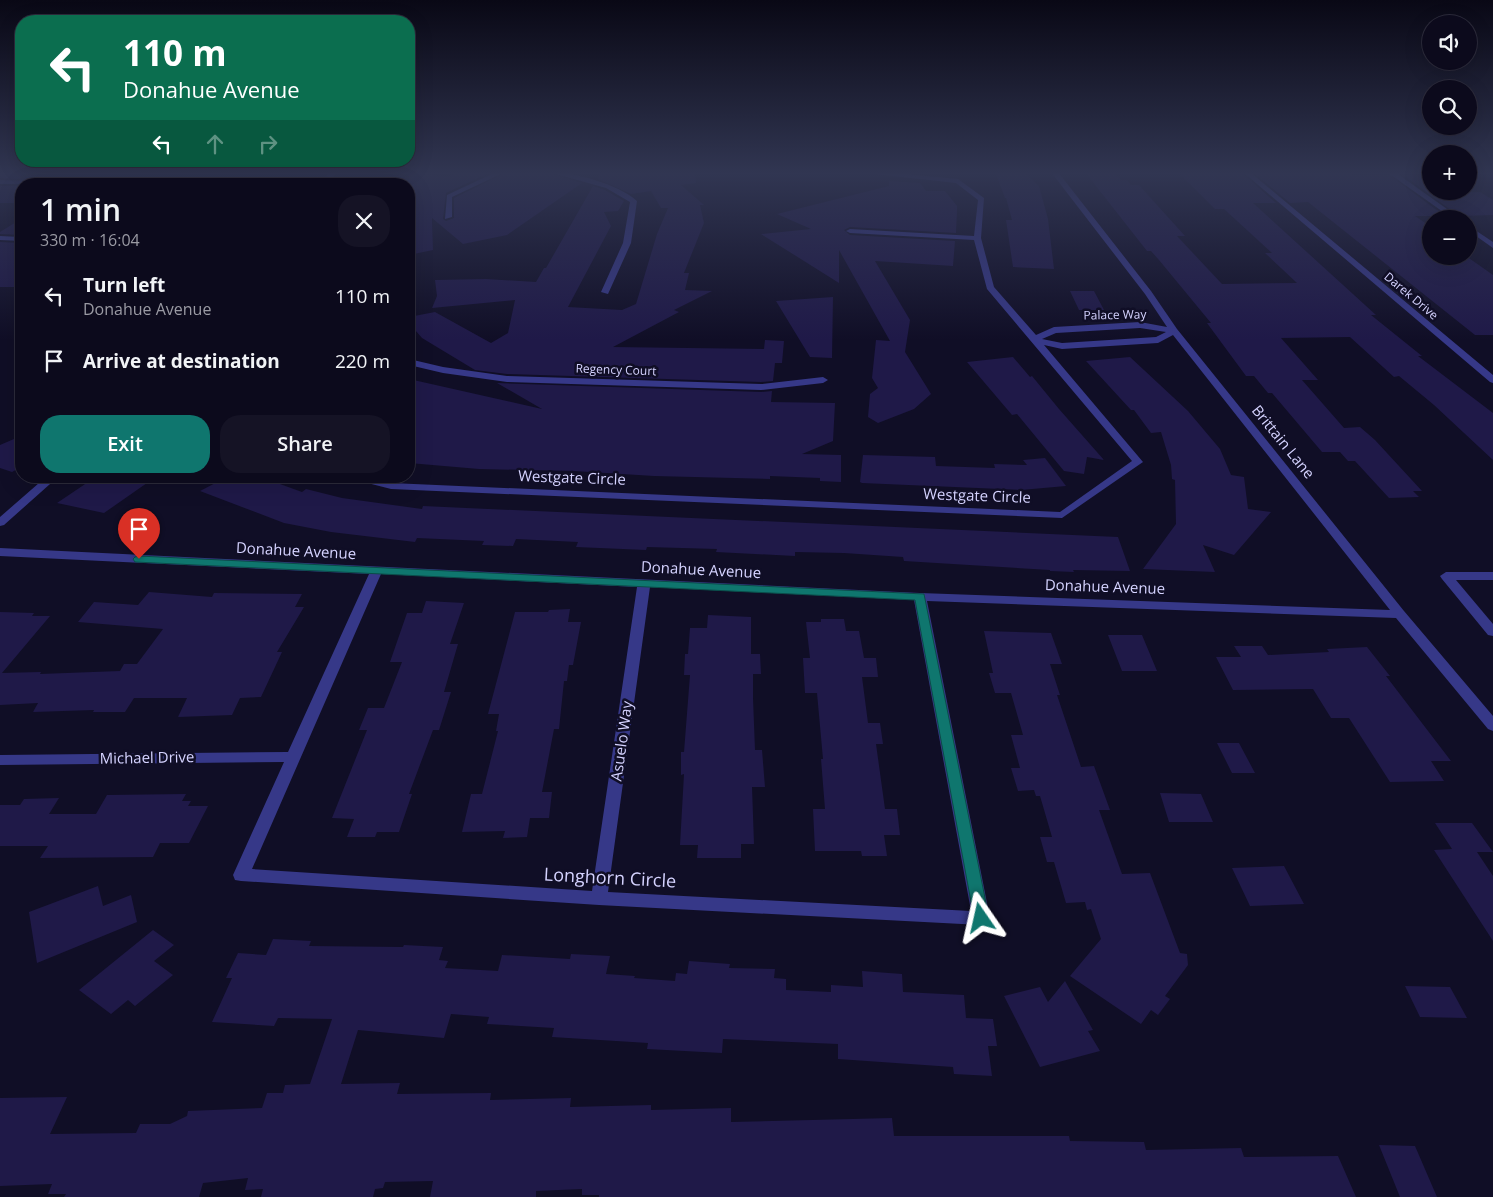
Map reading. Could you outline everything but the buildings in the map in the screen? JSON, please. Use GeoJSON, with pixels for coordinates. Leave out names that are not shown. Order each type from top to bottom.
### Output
{"type":"FeatureCollection","features":[{"type":"Feature","properties":{"kind":"street"},"geometry":{"type":"LineString","coordinates":[[605,292],[627,243],[630,228]]}},
{"type":"Feature","properties":{"kind":"street","name":"Westgate Circle"},"geometry":{"type":"LineString","coordinates":[[379,483],[391,486],[1062,515],[1138,462],[990,287],[977,238],[978,228]]}},
{"type":"Feature","properties":{"kind":"street","name":"Brittain Lane"},"geometry":{"type":"LineString","coordinates":[[1097,228],[1148,293],[1174,331],[1400,614],[1493,726]]}},
{"type":"Feature","properties":{"kind":"street","name":"Darek Drive"},"geometry":{"type":"LineString","coordinates":[[1312,228],[1493,380]]}},
{"type":"Feature","properties":{"kind":"street"},"geometry":{"type":"LineString","coordinates":[[850,231],[977,238]]}},
{"type":"Feature","properties":{"kind":"street"},"geometry":{"type":"LineString","coordinates":[[1477,234],[1493,246]]}},
{"type":"Feature","properties":{"kind":"street"},"geometry":{"type":"LineString","coordinates":[[0,238],[15,239]]}},
{"type":"Feature","properties":{"kind":"street","name":"Palace Way"},"geometry":{"type":"LineString","coordinates":[[1034,340],[1054,330],[1140,325],[1174,331]]}},
{"type":"Feature","properties":{"kind":"street","name":"Palace Way"},"geometry":{"type":"LineString","coordinates":[[1034,340],[1062,346],[1158,340],[1174,331]]}},
{"type":"Feature","properties":{"kind":"street","name":"Regency Court"},"geometry":{"type":"LineString","coordinates":[[415,363],[443,370],[507,378],[761,388],[823,380]]}},
{"type":"Feature","properties":{"kind":"street"},"geometry":{"type":"LineString","coordinates":[[0,523],[46,483]]}},
{"type":"Feature","properties":{"kind":"street","name":"Donahue Avenue"},"geometry":{"type":"LineString","coordinates":[[0,552],[920,597],[1400,614]]}},
{"type":"Feature","properties":{"kind":"street","name":"Longhorn Circle"},"geometry":{"type":"LineString","coordinates":[[376,571],[241,875],[599,898],[981,918],[920,597]]}},
{"type":"Feature","properties":{"kind":"street"},"geometry":{"type":"LineString","coordinates":[[1493,576],[1446,576],[1493,632]]}},
{"type":"Feature","properties":{"kind":"street","name":"Asuelo Way"},"geometry":{"type":"LineString","coordinates":[[599,898],[644,584]]}},
{"type":"Feature","properties":{"kind":"street","name":"Michael Drive"},"geometry":{"type":"LineString","coordinates":[[0,760],[294,757]]}},
{"type":"Feature","properties":{"kind":"route"},"geometry":{"type":"LineString","coordinates":[[139,559],[920,597],[981,918]]}}]}
